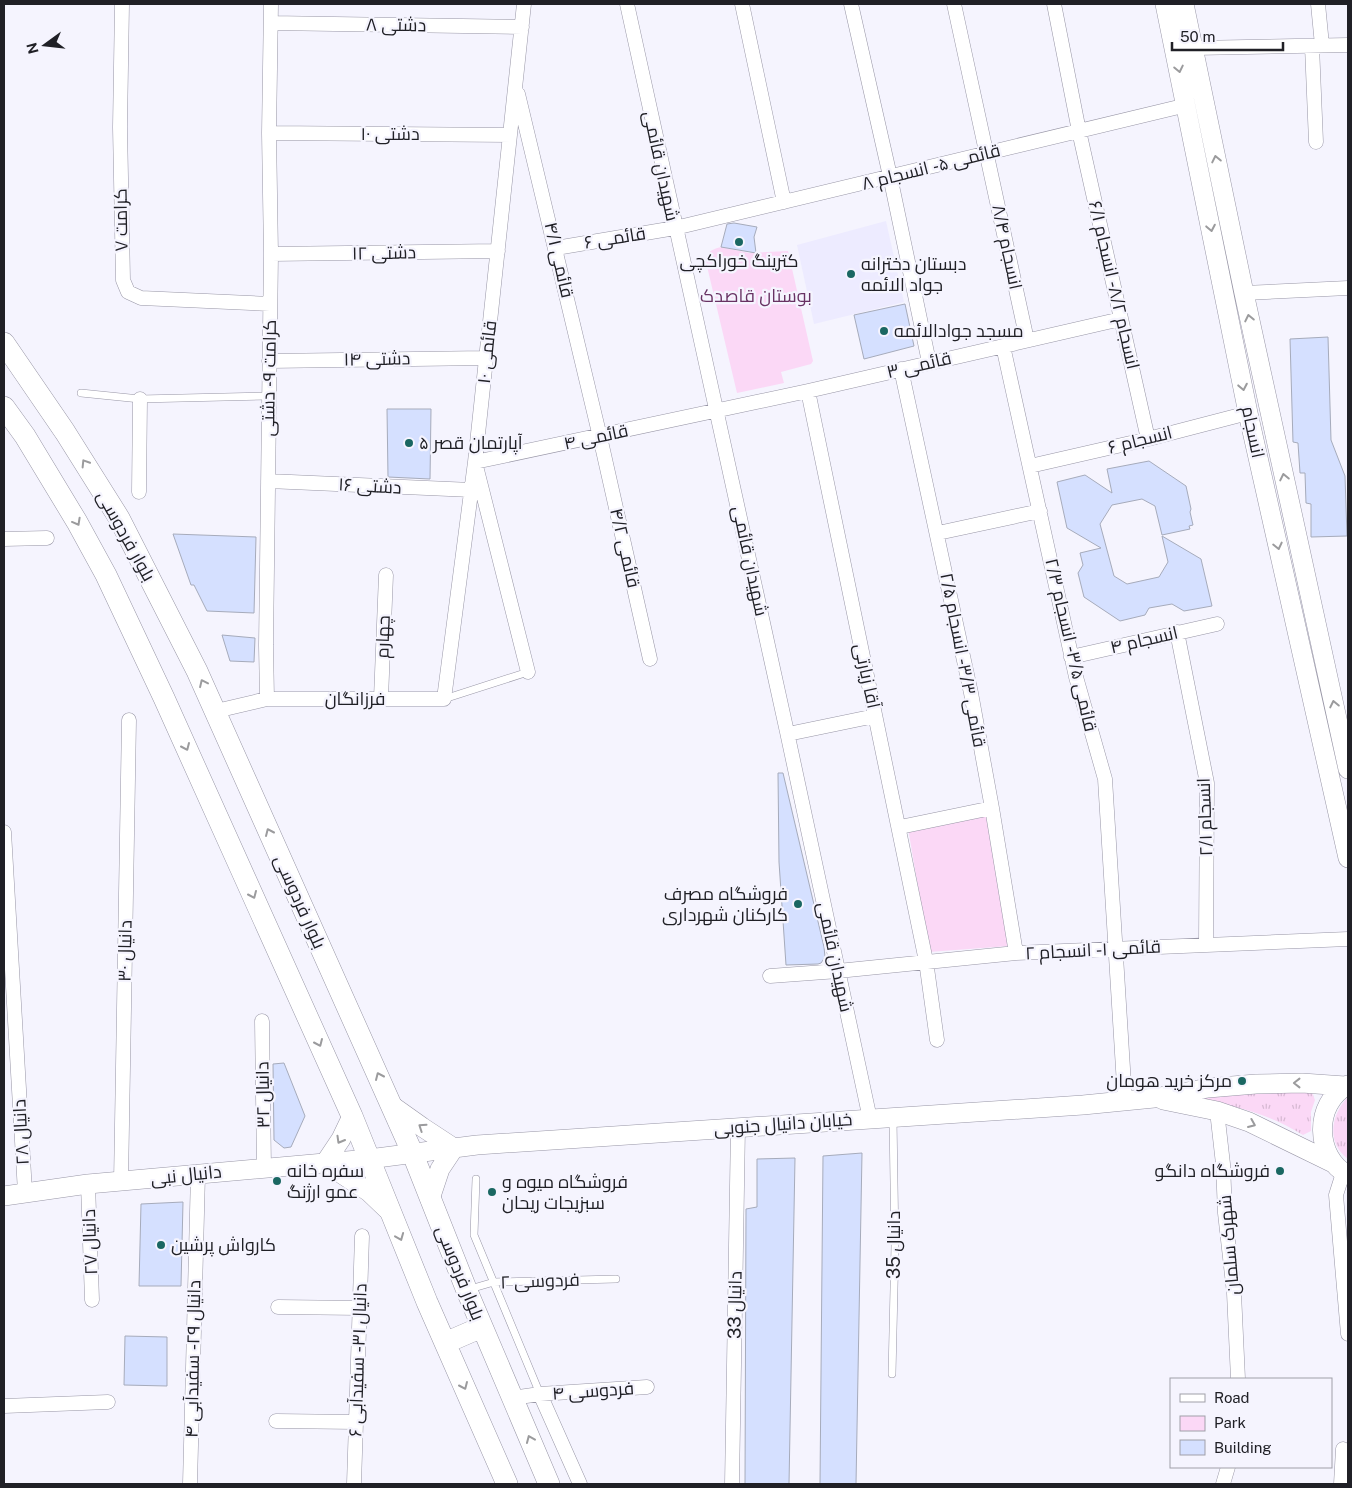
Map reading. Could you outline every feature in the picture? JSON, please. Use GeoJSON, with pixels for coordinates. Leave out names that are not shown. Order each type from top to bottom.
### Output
{"type":"FeatureCollection","features":[{"type":"Feature","properties":{"kind":"main road","name":"انسجام"},"geometry":{"type":"LineString","coordinates":[[1165,4],[1248,413],[1348,858]]}},
{"type":"Feature","properties":{"kind":"main road","name":"انسجام"},"geometry":{"type":"LineString","coordinates":[[1184,4],[1244,293],[1348,769]]}},
{"type":"Feature","properties":{"kind":"main road","name":"بلوار فردوسی"},"geometry":{"type":"LineString","coordinates":[[4,344],[65,432],[119,518],[216,711],[412,1152],[466,1291],[549,1484]]}},
{"type":"Feature","properties":{"kind":"main road","name":"بلوار فردوسی"},"geometry":{"type":"LineString","coordinates":[[4,407],[25,436],[57,488],[106,575],[164,698],[352,1116],[445,1343],[507,1484]]}},
{"type":"Feature","properties":{"kind":"main road","name":"خیابان دانیال جنوبی"},"geometry":{"type":"LineString","coordinates":[[369,1159],[477,1145],[1125,1101],[1154,1098],[1208,1088],[1256,1084],[1302,1083],[1347,1085]]}},
{"type":"Feature","properties":{"kind":"main road"},"geometry":{"type":"LineString","coordinates":[[1341,1170],[1325,1150],[1322,1136],[1322,1121],[1327,1107],[1335,1095],[1347,1085]]}},
{"type":"Feature","properties":{"kind":"main road","name":"خیابان دانیال جنوبی"},"geometry":{"type":"LineString","coordinates":[[1154,1098],[1217,1112],[1249,1122],[1341,1170]]}},
{"type":"Feature","properties":{"kind":"main road"},"geometry":{"type":"LineString","coordinates":[[391,1105],[422,1128],[454,1148],[440,1169],[430,1199]]}},
{"type":"Feature","properties":{"kind":"main road"},"geometry":{"type":"LineString","coordinates":[[352,1116],[342,1139],[325,1163],[369,1192],[390,1212]]}},
{"type":"Feature","properties":{"kind":"main road","name":"دانیال نبی"},"geometry":{"type":"LineString","coordinates":[[4,1196],[88,1184],[369,1159]]}},
{"type":"Feature","properties":{"kind":"main road"},"geometry":{"type":"LineString","coordinates":[[445,1343],[482,1327]]}},
{"type":"Feature","properties":{"kind":"street","name":"کرامت ۷"},"geometry":{"type":"LineString","coordinates":[[122,4],[120,127],[122,280],[128,292],[141,298],[270,304]]}},
{"type":"Feature","properties":{"kind":"street","name":"کرامت ۹ - دشتی"},"geometry":{"type":"LineString","coordinates":[[267,699],[271,4]]}},
{"type":"Feature","properties":{"kind":"street","name":"قائمی ۱۰"},"geometry":{"type":"LineString","coordinates":[[444,699],[472,490],[524,4]]}},
{"type":"Feature","properties":{"kind":"street","name":"شهیدان قائمی"},"geometry":{"type":"LineString","coordinates":[[627,4],[788,734],[870,1119]]}},
{"type":"Feature","properties":{"kind":"street"},"geometry":{"type":"LineString","coordinates":[[742,4],[784,202]]}},
{"type":"Feature","properties":{"kind":"street"},"geometry":{"type":"LineString","coordinates":[[851,4],[929,362]]}},
{"type":"Feature","properties":{"kind":"street","name":"انسجام ۸/۴"},"geometry":{"type":"LineString","coordinates":[[954,4],[988,153],[1027,340]]}},
{"type":"Feature","properties":{"kind":"street","name":"انسجام ۸/۲ - انسجام ۶/۱"},"geometry":{"type":"LineString","coordinates":[[1054,4],[1079,131],[1148,439]]}},
{"type":"Feature","properties":{"kind":"street"},"geometry":{"type":"LineString","coordinates":[[1316,142],[1318,4]]}},
{"type":"Feature","properties":{"kind":"street","name":"دشتی ۸"},"geometry":{"type":"LineString","coordinates":[[271,22],[522,27]]}},
{"type":"Feature","properties":{"kind":"street"},"geometry":{"type":"LineString","coordinates":[[1194,48],[1348,45]]}},
{"type":"Feature","properties":{"kind":"street","name":"قائمی ۴/۱"},"geometry":{"type":"LineString","coordinates":[[516,83],[600,437]]}},
{"type":"Feature","properties":{"kind":"street","name":"قائمی ۵ - انسجام ۸"},"geometry":{"type":"LineString","coordinates":[[675,228],[1187,105]]}},
{"type":"Feature","properties":{"kind":"street","name":"دشتی ۱۰"},"geometry":{"type":"LineString","coordinates":[[269,133],[510,135]]}},
{"type":"Feature","properties":{"kind":"street","name":"قائمی ۶"},"geometry":{"type":"LineString","coordinates":[[556,248],[675,228]]}},
{"type":"Feature","properties":{"kind":"street","name":"دشتی ۱۲"},"geometry":{"type":"LineString","coordinates":[[271,254],[498,251]]}},
{"type":"Feature","properties":{"kind":"street"},"geometry":{"type":"LineString","coordinates":[[1244,293],[1348,288]]}},
{"type":"Feature","properties":{"kind":"street","name":"قائمی ۳"},"geometry":{"type":"LineString","coordinates":[[717,411],[1121,319]]}},
{"type":"Feature","properties":{"kind":"street","name":"قائمی ۳/۵ - انسجام ۲/۳"},"geometry":{"type":"LineString","coordinates":[[1003,346],[1071,657],[1105,779],[1125,1101]]}},
{"type":"Feature","properties":{"kind":"street","name":"دشتی ۱۴"},"geometry":{"type":"LineString","coordinates":[[268,360],[486,358]]}},
{"type":"Feature","properties":{"kind":"street","name":"قائمی ۳/۳ - انسجام ۲/۵"},"geometry":{"type":"LineString","coordinates":[[901,369],[938,533],[971,693],[1016,953]]}},
{"type":"Feature","properties":{"kind":"street","name":"آقا زیارتی"},"geometry":{"type":"LineString","coordinates":[[808,391],[900,827],[926,961],[937,1040]]}},
{"type":"Feature","properties":{"kind":"street"},"geometry":{"type":"LineString","coordinates":[[138,492],[140,399]]}},
{"type":"Feature","properties":{"kind":"street","name":"قائمی ۴"},"geometry":{"type":"LineString","coordinates":[[475,462],[717,411]]}},
{"type":"Feature","properties":{"kind":"street","name":"انسجام ۶"},"geometry":{"type":"LineString","coordinates":[[1030,466],[1148,439],[1248,413]]}},
{"type":"Feature","properties":{"kind":"street","name":"قائمی ۴/۲"},"geometry":{"type":"LineString","coordinates":[[600,437],[650,659]]}},
{"type":"Feature","properties":{"kind":"street"},"geometry":{"type":"LineString","coordinates":[[475,462],[528,672]]}},
{"type":"Feature","properties":{"kind":"street","name":"دشتی ۱۶"},"geometry":{"type":"LineString","coordinates":[[268,481],[472,490]]}},
{"type":"Feature","properties":{"kind":"street"},"geometry":{"type":"LineString","coordinates":[[938,533],[1040,511]]}},
{"type":"Feature","properties":{"kind":"street"},"geometry":{"type":"LineString","coordinates":[[4,539],[47,538]]}},
{"type":"Feature","properties":{"kind":"street","name":"چهارم"},"geometry":{"type":"LineString","coordinates":[[381,698],[386,575]]}},
{"type":"Feature","properties":{"kind":"street","name":"انسجام ۴"},"geometry":{"type":"LineString","coordinates":[[1071,657],[1217,624]]}},
{"type":"Feature","properties":{"kind":"street","name":"انسجام ۲/۱"},"geometry":{"type":"LineString","coordinates":[[1177,632],[1207,784],[1206,944]]}},
{"type":"Feature","properties":{"kind":"street"},"geometry":{"type":"LineString","coordinates":[[216,711],[267,699]]}},
{"type":"Feature","properties":{"kind":"street","name":"فرزانگان"},"geometry":{"type":"LineString","coordinates":[[267,699],[444,699]]}},
{"type":"Feature","properties":{"kind":"street"},"geometry":{"type":"LineString","coordinates":[[788,734],[876,716]]}},
{"type":"Feature","properties":{"kind":"street","name":"دانیال ۳۰"},"geometry":{"type":"LineString","coordinates":[[121,1182],[129,720]]}},
{"type":"Feature","properties":{"kind":"street"},"geometry":{"type":"LineString","coordinates":[[900,827],[992,808]]}},
{"type":"Feature","properties":{"kind":"street","name":"دانیال ۲۸"},"geometry":{"type":"LineString","coordinates":[[4,832],[25,1192]]}},
{"type":"Feature","properties":{"kind":"street","name":"قائمی ۱ - انسجام ۲"},"geometry":{"type":"LineString","coordinates":[[770,976],[1016,953],[1348,939]]}},
{"type":"Feature","properties":{"kind":"street","name":"دانیال ۳۲"},"geometry":{"type":"LineString","coordinates":[[262,1021],[264,1168]]}},
{"type":"Feature","properties":{"kind":"street","name":"شهرک سلمان"},"geometry":{"type":"LineString","coordinates":[[1217,1112],[1234,1293],[1238,1378]]}},
{"type":"Feature","properties":{"kind":"street","name":"دانیال 33"},"geometry":{"type":"LineString","coordinates":[[732,1484],[738,1127]]}},
{"type":"Feature","properties":{"kind":"street"},"geometry":{"type":"LineString","coordinates":[[1341,1170],[1336,1195],[1348,1334]]}},
{"type":"Feature","properties":{"kind":"street","name":"دانیال ۲۹ - سفیدآبی ۴"},"geometry":{"type":"LineString","coordinates":[[190,1484],[198,1174]]}},
{"type":"Feature","properties":{"kind":"street","name":"دانیال ۲۷"},"geometry":{"type":"LineString","coordinates":[[88,1184],[92,1300]]}},
{"type":"Feature","properties":{"kind":"street","name":"دانیال ۳۱ - سفیدآبی ۶"},"geometry":{"type":"LineString","coordinates":[[354,1484],[362,1236]]}},
{"type":"Feature","properties":{"kind":"street"},"geometry":{"type":"LineString","coordinates":[[278,1307],[360,1308]]}},
{"type":"Feature","properties":{"kind":"street","name":"فردوسی ۴"},"geometry":{"type":"LineString","coordinates":[[512,1398],[540,1394],[647,1387]]}},
{"type":"Feature","properties":{"kind":"street"},"geometry":{"type":"LineString","coordinates":[[540,1394],[580,1484]]}},
{"type":"Feature","properties":{"kind":"street"},"geometry":{"type":"LineString","coordinates":[[4,1406],[108,1402]]}},
{"type":"Feature","properties":{"kind":"street"},"geometry":{"type":"LineString","coordinates":[[276,1421],[356,1422]]}},
{"type":"Feature","properties":{"kind":"street"},"geometry":{"type":"LineString","coordinates":[[1341,1484],[1343,1448]]}},
{"type":"Feature","properties":{"kind":"street"},"geometry":{"type":"LineString","coordinates":[[1223,1484],[1228,1468]]}},
{"type":"Feature","properties":{"kind":"lane"},"geometry":{"type":"LineString","coordinates":[[81,393],[140,399],[268,396]]}},
{"type":"Feature","properties":{"kind":"lane"},"geometry":{"type":"LineString","coordinates":[[444,699],[528,672]]}},
{"type":"Feature","properties":{"kind":"lane","name":"دانیال 35"},"geometry":{"type":"LineString","coordinates":[[892,1374],[895,1246],[893,1117]]}},
{"type":"Feature","properties":{"kind":"lane"},"geometry":{"type":"LineString","coordinates":[[476,1179],[474,1235],[540,1394]]}},
{"type":"Feature","properties":{"kind":"lane","name":"فردوسی ۲"},"geometry":{"type":"LineString","coordinates":[[466,1291],[494,1282],[616,1279]]}},
{"type":"Feature","properties":{"kind":"shaded area","name":"دبستان دخترانه جواد الائمه"},"geometry":{"type":"Polygon","coordinates":[[[886,221],[904,302],[814,324],[797,245],[886,221]]]}},
{"type":"Feature","properties":{"kind":"green space","name":"بوستان قاصدک"},"geometry":{"type":"Polygon","coordinates":[[[721,247],[749,253],[788,251],[813,361],[811,364],[781,372],[784,383],[737,393],[706,262],[707,255],[710,252],[721,247]]]}},
{"type":"Feature","properties":{"kind":"green space"},"geometry":{"type":"Polygon","coordinates":[[[987,815],[1009,946],[929,952],[908,828],[987,815]]]}},
{"type":"Feature","properties":{"kind":"green space"},"geometry":{"type":"Polygon","coordinates":[[[1311,1090],[1315,1100],[1311,1112],[1311,1131],[1303,1135],[1265,1116],[1225,1105],[1196,1101],[1208,1094],[1311,1090]]]}},
{"type":"Feature","properties":{"kind":"green space"},"geometry":{"type":"Polygon","coordinates":[[[1348,1097],[1348,1159],[1336,1145],[1333,1128],[1338,1112],[1348,1097]]]}},
{"type":"Feature","properties":{"kind":"building","name":"کترینگ خوراکچی"},"geometry":{"type":"Polygon","coordinates":[[[734,223],[757,227],[754,237],[756,253],[721,247],[727,224],[734,223]]]}},
{"type":"Feature","properties":{"kind":"building","name":"مسجد جوادالائمه"},"geometry":{"type":"Polygon","coordinates":[[[905,304],[914,346],[864,359],[854,315],[905,304]]]}},
{"type":"Feature","properties":{"kind":"building"},"geometry":{"type":"Polygon","coordinates":[[[1328,337],[1331,440],[1345,476],[1347,536],[1311,537],[1311,504],[1306,503],[1305,473],[1300,473],[1298,443],[1293,442],[1290,339],[1328,337]]]}},
{"type":"Feature","properties":{"kind":"building","name":"آپارتمان قصر ۵"},"geometry":{"type":"Polygon","coordinates":[[[387,409],[431,409],[430,479],[388,477],[387,409]]]}},
{"type":"Feature","properties":{"kind":"building"},"geometry":{"type":"Polygon","coordinates":[[[1149,461],[1186,486],[1193,525],[1189,526],[1190,529],[1162,535],[1155,506],[1142,499],[1112,505],[1100,524],[1114,576],[1127,584],[1159,577],[1168,562],[1162,536],[1201,559],[1212,606],[1184,611],[1172,604],[1149,608],[1145,615],[1120,621],[1084,597],[1078,573],[1083,565],[1080,553],[1101,548],[1067,528],[1057,482],[1085,475],[1112,493],[1107,469],[1149,461]]]}},
{"type":"Feature","properties":{"kind":"building"},"geometry":{"type":"Polygon","coordinates":[[[173,534],[256,537],[254,613],[207,611],[194,585],[191,585],[173,534]]]}},
{"type":"Feature","properties":{"kind":"building"},"geometry":{"type":"Polygon","coordinates":[[[222,635],[255,638],[254,662],[230,661],[222,635]]]}},
{"type":"Feature","properties":{"kind":"building","name":"فروشگاه مصرف کارکنان شهرداری"},"geometry":{"type":"Polygon","coordinates":[[[778,773],[783,773],[824,947],[825,957],[818,964],[786,965],[779,862],[778,773]]]}},
{"type":"Feature","properties":{"kind":"building"},"geometry":{"type":"Polygon","coordinates":[[[284,1063],[305,1116],[291,1147],[284,1148],[274,1140],[273,1064],[284,1063]]]}},
{"type":"Feature","properties":{"kind":"building"},"geometry":{"type":"Polygon","coordinates":[[[862,1153],[856,1484],[820,1484],[823,1156],[862,1153]]]}},
{"type":"Feature","properties":{"kind":"building"},"geometry":{"type":"Polygon","coordinates":[[[795,1158],[789,1484],[745,1484],[746,1209],[757,1207],[757,1159],[795,1158]]]}},
{"type":"Feature","properties":{"kind":"building","name":"کارواش پرشین"},"geometry":{"type":"Polygon","coordinates":[[[183,1202],[181,1286],[139,1286],[141,1204],[183,1202]]]}},
{"type":"Feature","properties":{"kind":"building"},"geometry":{"type":"Polygon","coordinates":[[[125,1336],[167,1337],[167,1386],[124,1385],[125,1336]]]}},
{"type":"Feature","properties":{"kind":"place","name":"کترینگ خوراکچی"},"geometry":{"type":"Point","coordinates":[739,242]}},
{"type":"Feature","properties":{"kind":"place","name":"دبستان دخترانه جواد الائمه"},"geometry":{"type":"Point","coordinates":[851,274]}},
{"type":"Feature","properties":{"kind":"place","name":"مسجد جوادالائمه"},"geometry":{"type":"Point","coordinates":[884,331]}},
{"type":"Feature","properties":{"kind":"place","name":"آپارتمان قصر ۵"},"geometry":{"type":"Point","coordinates":[409,443]}},
{"type":"Feature","properties":{"kind":"place","name":"فروشگاه مصرف کارکنان شهرداری"},"geometry":{"type":"Point","coordinates":[798,904]}},
{"type":"Feature","properties":{"kind":"place","name":"مرکز خرید هومان"},"geometry":{"type":"Point","coordinates":[1242,1081]}},
{"type":"Feature","properties":{"kind":"place","name":"فروشگاه دانگو"},"geometry":{"type":"Point","coordinates":[1280,1171]}},
{"type":"Feature","properties":{"kind":"place","name":"سفره خانه عمو ارژنگ"},"geometry":{"type":"Point","coordinates":[277,1181]}},
{"type":"Feature","properties":{"kind":"place","name":"فروشگاه میوه و سبزیجات ریحان"},"geometry":{"type":"Point","coordinates":[492,1192]}},
{"type":"Feature","properties":{"kind":"place","name":"کارواش پرشین"},"geometry":{"type":"Point","coordinates":[161,1245]}}]}
